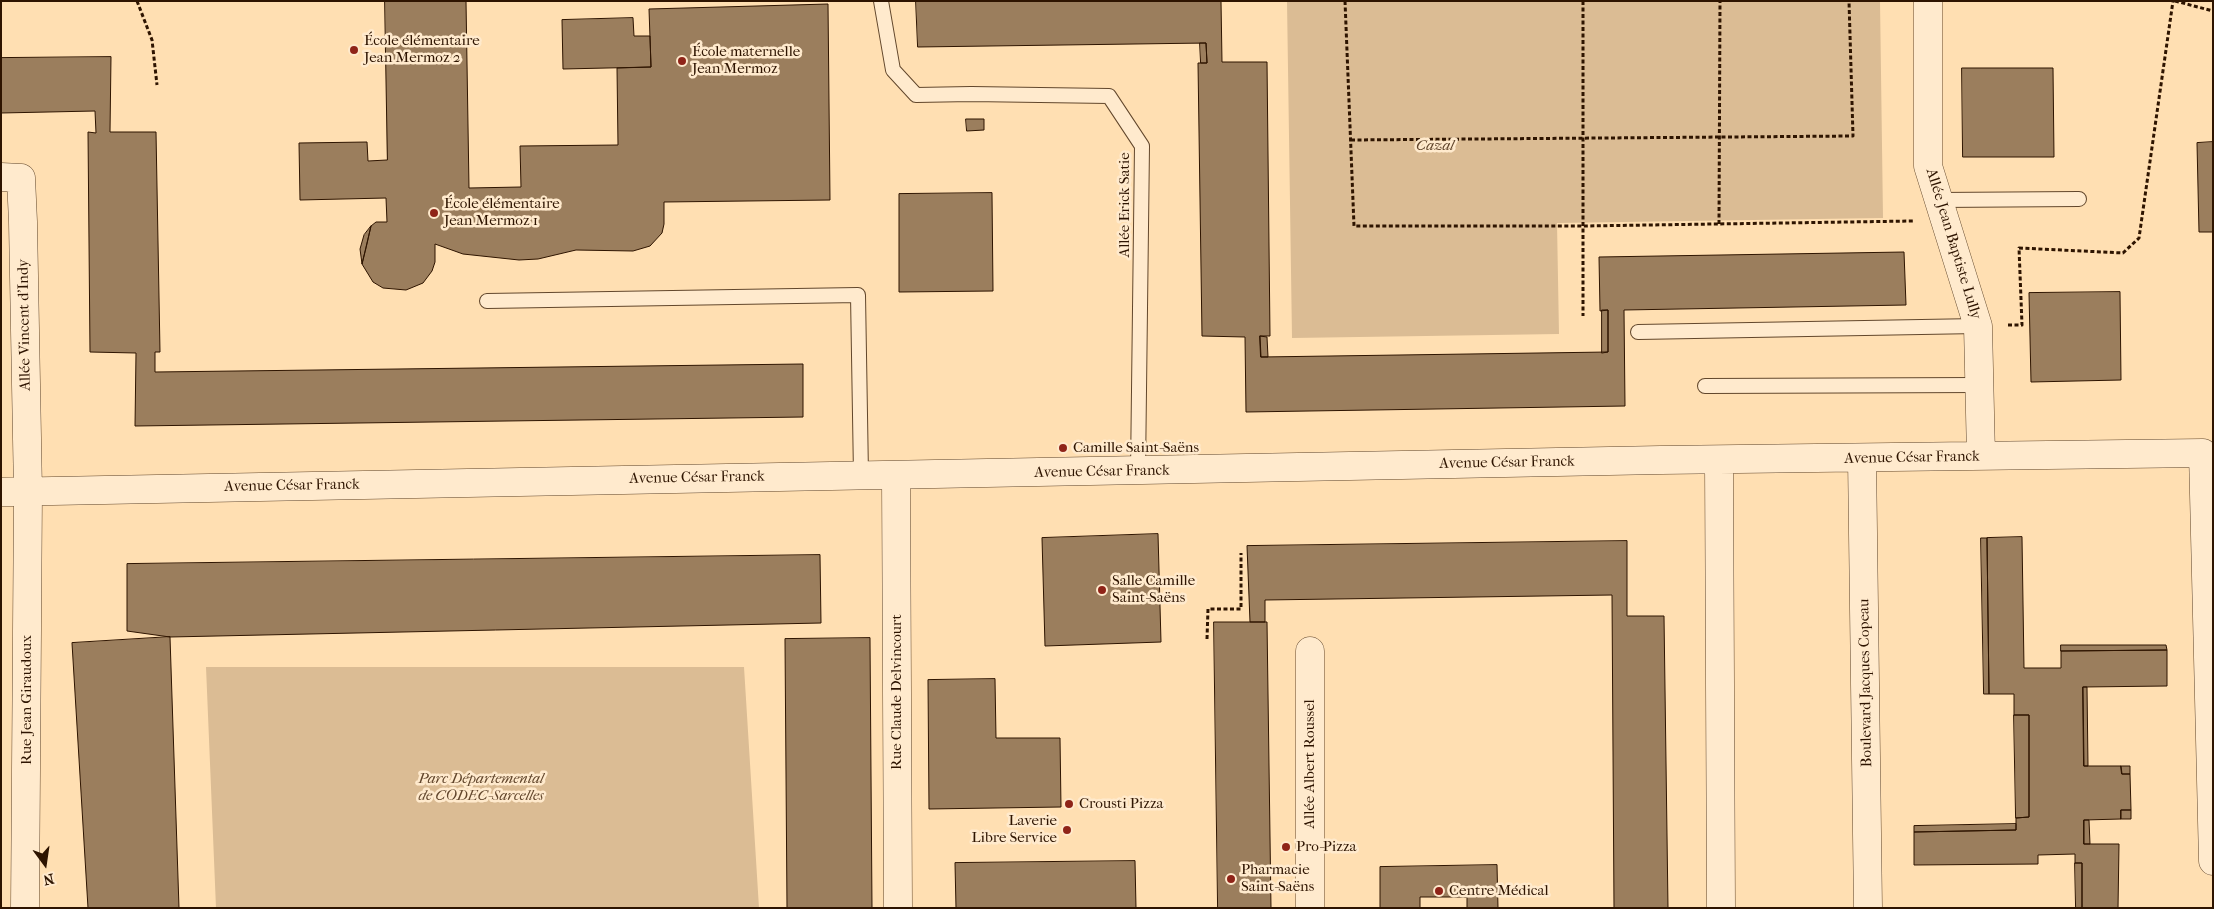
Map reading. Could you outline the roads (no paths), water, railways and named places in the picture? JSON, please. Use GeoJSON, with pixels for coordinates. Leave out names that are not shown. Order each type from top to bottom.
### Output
{"type":"FeatureCollection","features":[{"type":"Feature","properties":{"kind":"street","name":"Allée Jean Baptiste Lully"},"geometry":{"type":"LineString","coordinates":[[1928,1],[1928,166],[1978,326],[1981,456]]}},
{"type":"Feature","properties":{"kind":"street","name":"Allée Vincent d'Indy"},"geometry":{"type":"LineString","coordinates":[[1,177],[21,178],[28,492]]}},
{"type":"Feature","properties":{"kind":"street","name":"Avenue César Franck"},"geometry":{"type":"LineString","coordinates":[[1,492],[861,475],[896,476],[1719,460],[2208,453]]}},
{"type":"Feature","properties":{"kind":"street"},"geometry":{"type":"LineString","coordinates":[[2208,453],[2213,861]]}},
{"type":"Feature","properties":{"kind":"street","name":"Boulevard Jacques Copeau"},"geometry":{"type":"LineString","coordinates":[[1862,458],[1868,908]]}},
{"type":"Feature","properties":{"kind":"street"},"geometry":{"type":"LineString","coordinates":[[1719,460],[1721,908]]}},
{"type":"Feature","properties":{"kind":"street","name":"Rue Claude Delvincourt"},"geometry":{"type":"LineString","coordinates":[[896,476],[898,908]]}},
{"type":"Feature","properties":{"kind":"street","name":"Rue Jean Giraudoux"},"geometry":{"type":"LineString","coordinates":[[25,908],[28,492]]}},
{"type":"Feature","properties":{"kind":"street","name":"Allée Albert Roussel"},"geometry":{"type":"LineString","coordinates":[[1310,650],[1310,908]]}},
{"type":"Feature","properties":{"kind":"lane","name":"Allée Erick Satie"},"geometry":{"type":"LineString","coordinates":[[881,1],[894,70],[916,96],[970,94],[1110,96],[1142,146],[1138,471]]}},
{"type":"Feature","properties":{"kind":"lane"},"geometry":{"type":"LineString","coordinates":[[1942,210],[2078,199]]}},
{"type":"Feature","properties":{"kind":"lane"},"geometry":{"type":"LineString","coordinates":[[487,302],[858,295],[861,475]]}},
{"type":"Feature","properties":{"kind":"lane"},"geometry":{"type":"LineString","coordinates":[[1638,332],[1978,326]]}},
{"type":"Feature","properties":{"kind":"lane"},"geometry":{"type":"LineString","coordinates":[[1705,386],[1979,385]]}},
{"type":"Feature","properties":{"kind":"place","name":"École élémentaire Jean Mermoz 2"},"geometry":{"type":"Point","coordinates":[354,50]}},
{"type":"Feature","properties":{"kind":"place","name":"École maternelle Jean Mermoz"},"geometry":{"type":"Point","coordinates":[682,61]}},
{"type":"Feature","properties":{"kind":"place","name":"École élémentaire Jean Mermoz 1"},"geometry":{"type":"Point","coordinates":[434,213]}},
{"type":"Feature","properties":{"kind":"place","name":"Camille Saint-Saëns"},"geometry":{"type":"Point","coordinates":[1063,448]}},
{"type":"Feature","properties":{"kind":"place","name":"Salle Camille Saint-Saëns"},"geometry":{"type":"Point","coordinates":[1102,590]}},
{"type":"Feature","properties":{"kind":"place","name":"Crousti Pizza"},"geometry":{"type":"Point","coordinates":[1069,804]}},
{"type":"Feature","properties":{"kind":"place","name":"Laverie Libre Service"},"geometry":{"type":"Point","coordinates":[1067,830]}},
{"type":"Feature","properties":{"kind":"place","name":"Pro-Pizza"},"geometry":{"type":"Point","coordinates":[1286,847]}},
{"type":"Feature","properties":{"kind":"place","name":"Pharmacie Saint-Saëns"},"geometry":{"type":"Point","coordinates":[1231,879]}},
{"type":"Feature","properties":{"kind":"place","name":"Centre Médical"},"geometry":{"type":"Point","coordinates":[1439,891]}},
{"type":"Feature","properties":{"kind":"park label","name":"Cazal"},"geometry":{"type":"Point","coordinates":[1435,146]}},
{"type":"Feature","properties":{"kind":"park label","name":"Parc Départemental de CODEC-Sarcelles"},"geometry":{"type":"Point","coordinates":[481,788]}}]}
